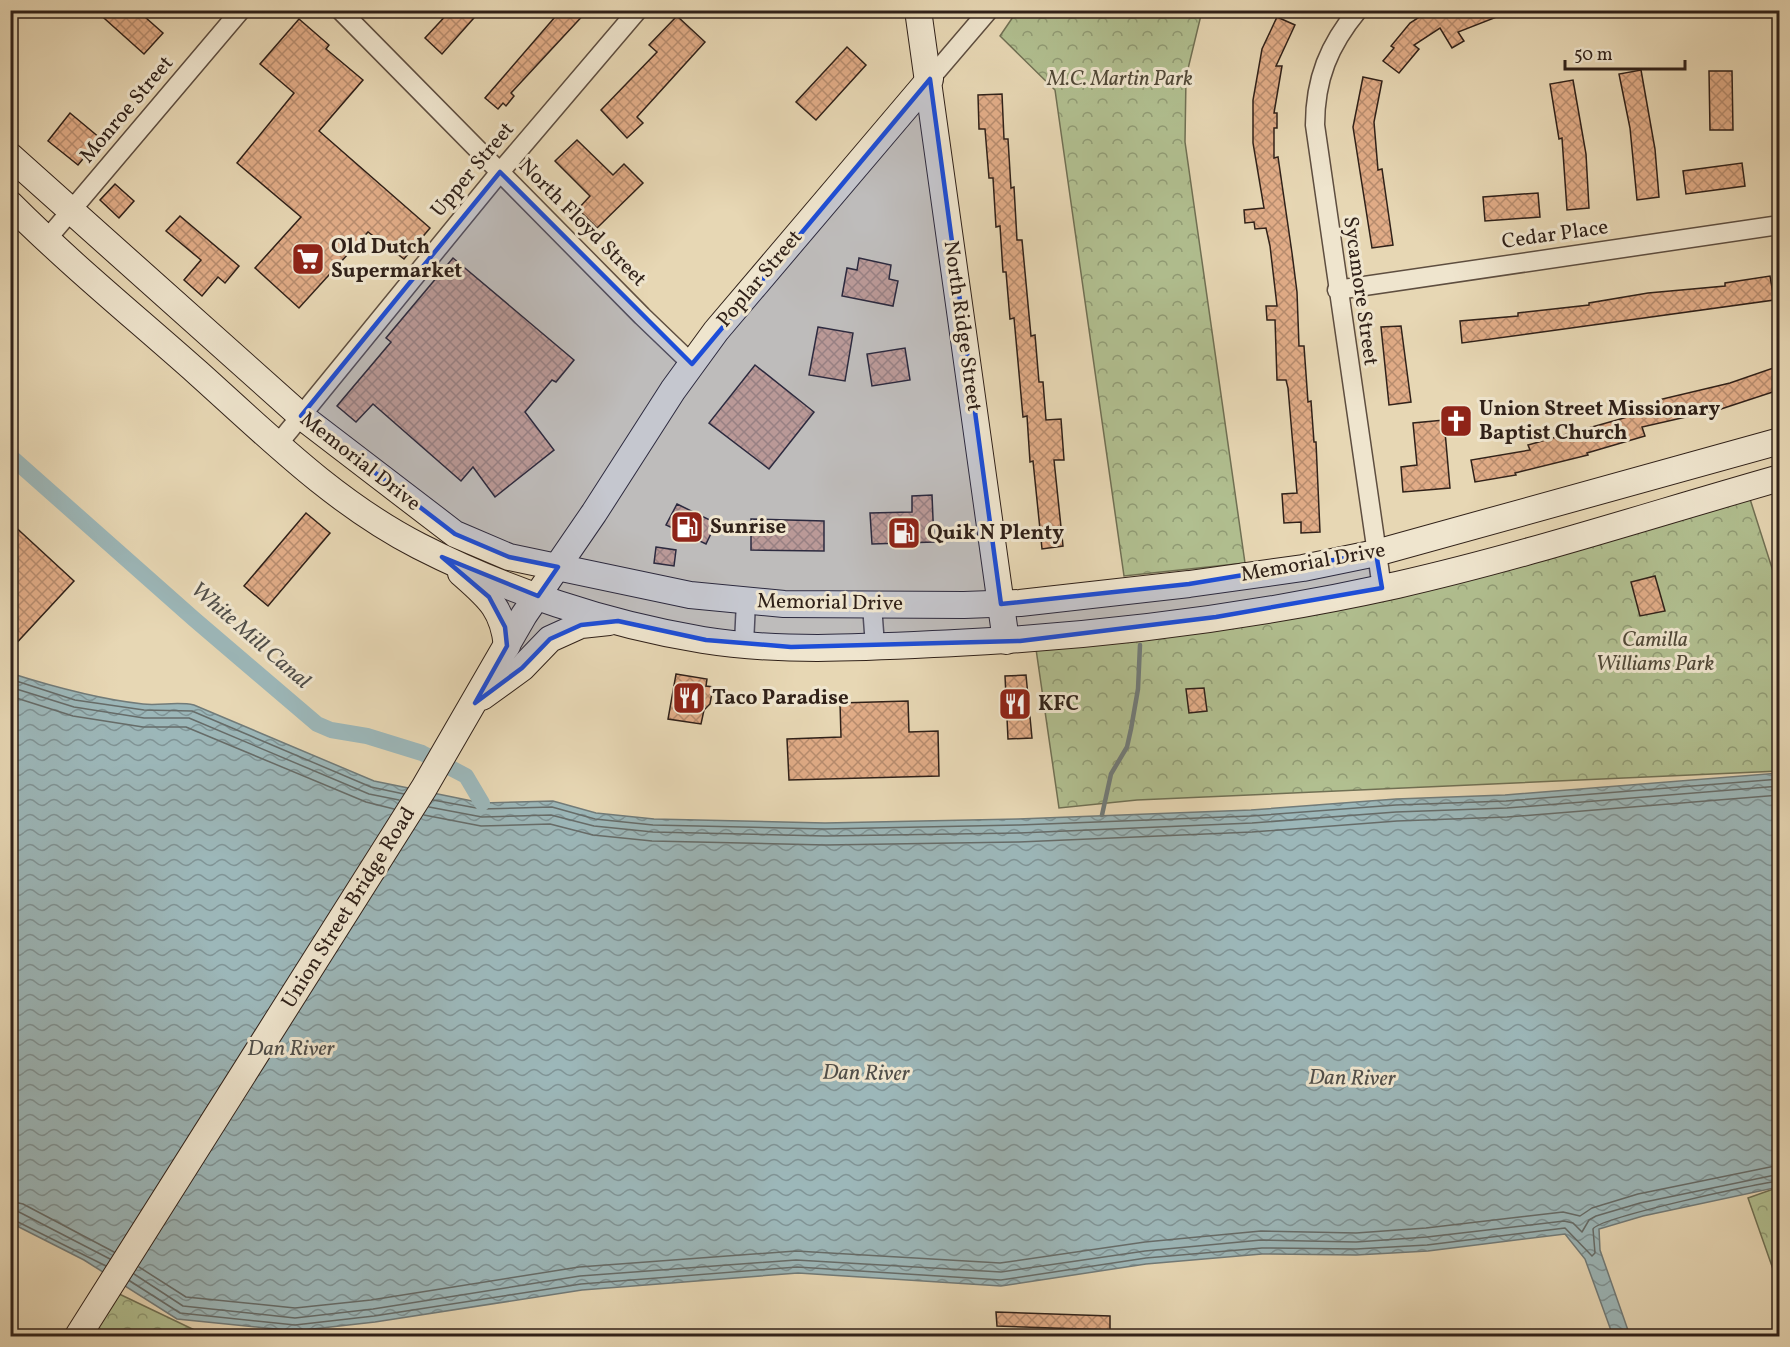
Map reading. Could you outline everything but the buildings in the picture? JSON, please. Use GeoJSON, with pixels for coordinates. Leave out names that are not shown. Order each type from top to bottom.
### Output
{"type":"FeatureCollection","features":[{"type":"Feature","properties":{"kind":"main road","name":"North Ridge Street"},"geometry":{"type":"LineString","coordinates":[[918,10],[930,80],[1006,641]]}},
{"type":"Feature","properties":{"kind":"main road","name":"Poplar Street"},"geometry":{"type":"LineString","coordinates":[[558,567],[692,364],[792,240],[930,80]]}},
{"type":"Feature","properties":{"kind":"main road","name":"Memorial Drive"},"geometry":{"type":"LineString","coordinates":[[10,156],[301,416],[455,534],[509,557],[661,590],[746,601],[872,605],[1001,604],[1189,584],[1303,568],[1376,553],[1779,441]]}},
{"type":"Feature","properties":{"kind":"main road","name":"Memorial Drive"},"geometry":{"type":"LineString","coordinates":[[10,204],[278,444],[328,486],[374,520],[442,557],[538,596],[618,621],[706,640],[791,647],[1006,641],[1216,617],[1382,588],[1468,567],[1779,478]]}},
{"type":"Feature","properties":{"kind":"main road"},"geometry":{"type":"LineString","coordinates":[[442,557],[489,597],[505,627],[507,646]]}},
{"type":"Feature","properties":{"kind":"main road","name":"Union Street Bridge Road"},"geometry":{"type":"LineString","coordinates":[[78,1336],[558,567]]}},
{"type":"Feature","properties":{"kind":"main road"},"geometry":{"type":"LineString","coordinates":[[473,706],[522,668],[550,639],[581,625],[618,621]]}},
{"type":"Feature","properties":{"kind":"street","name":"Monroe Street"},"geometry":{"type":"LineString","coordinates":[[47,239],[241,10]]}},
{"type":"Feature","properties":{"kind":"street","name":"North Floyd Street"},"geometry":{"type":"LineString","coordinates":[[340,10],[692,364]]}},
{"type":"Feature","properties":{"kind":"street","name":"Upper Street"},"geometry":{"type":"LineString","coordinates":[[278,444],[500,172],[638,10]]}},
{"type":"Feature","properties":{"kind":"street","name":"Poplar Street"},"geometry":{"type":"LineString","coordinates":[[930,80],[989,10]]}},
{"type":"Feature","properties":{"kind":"street","name":"Sycamore Street"},"geometry":{"type":"LineString","coordinates":[[1358,10],[1331,49],[1320,73],[1315,99],[1315,125],[1337,290],[1382,588]]}},
{"type":"Feature","properties":{"kind":"street","name":"Cedar Place"},"geometry":{"type":"LineString","coordinates":[[1337,290],[1779,225]]}},
{"type":"Feature","properties":{"kind":"street"},"geometry":{"type":"LineString","coordinates":[[744,644],[746,601]]}},
{"type":"Feature","properties":{"kind":"street"},"geometry":{"type":"LineString","coordinates":[[872,605],[875,646]]}},
{"type":"Feature","properties":{"kind":"highlighted area"},"geometry":{"type":"Polygon","coordinates":[[[930,79],[1001,604],[1189,584],[1376,553],[1382,588],[1216,617],[1020,641],[791,647],[706,640],[618,621],[581,625],[550,639],[522,668],[475,703],[507,646],[505,627],[489,597],[442,557],[538,596],[558,567],[509,557],[455,534],[301,416],[500,172],[692,364],[930,79]]]}},
{"type":"Feature","properties":{"kind":"green space","name":"M.C. Martin Park"},"geometry":{"type":"Polygon","coordinates":[[[1017,11],[1202,11],[1186,77],[1185,142],[1245,563],[1124,576],[1055,90],[1000,36],[1017,11]]]}},
{"type":"Feature","properties":{"kind":"green space","name":"Camilla Williams Park"},"geometry":{"type":"Polygon","coordinates":[[[1750,499],[1779,590],[1779,771],[1137,800],[1059,808],[1036,649],[1750,499]]]}},
{"type":"Feature","properties":{"kind":"green space"},"geometry":{"type":"Polygon","coordinates":[[[1779,1187],[1779,1270],[1774,1272],[1748,1198],[1779,1187]]]}},
{"type":"Feature","properties":{"kind":"green space"},"geometry":{"type":"Polygon","coordinates":[[[115,1292],[205,1335],[205,1336],[90,1336],[115,1292]]]}},
{"type":"Feature","properties":{"kind":"water","name":"Dan River"},"geometry":{"type":"Polygon","coordinates":[[[10,673],[59,688],[126,702],[194,705],[374,781],[482,803],[553,801],[596,813],[654,819],[825,823],[1018,819],[1251,810],[1396,799],[1505,795],[1779,773],[1779,1187],[1643,1216],[1599,1229],[1600,1250],[1630,1336],[1613,1336],[1585,1259],[1565,1234],[1428,1251],[1356,1255],[1262,1254],[1146,1264],[1001,1286],[798,1273],[582,1290],[375,1322],[295,1331],[177,1319],[84,1260],[11,1223],[10,673]]]}},
{"type":"Feature","properties":{"kind":"waterway","name":"White Mill Canal"},"geometry":{"type":"LineString","coordinates":[[10,456],[317,724],[331,730],[367,736],[422,753],[466,776],[482,803]]}},
{"type":"Feature","properties":{"kind":"waterway"},"geometry":{"type":"LineString","coordinates":[[1102,815],[1111,774],[1127,747],[1138,689],[1140,645]]}},
{"type":"Feature","properties":{"kind":"place","name":"Old Dutch Supermarket"},"geometry":{"type":"Point","coordinates":[308,259]}},
{"type":"Feature","properties":{"kind":"place","name":"Union Street Missionary Baptist Church"},"geometry":{"type":"Point","coordinates":[1456,421]}},
{"type":"Feature","properties":{"kind":"place","name":"Sunrise"},"geometry":{"type":"Point","coordinates":[687,527]}},
{"type":"Feature","properties":{"kind":"place","name":"Quik N Plenty"},"geometry":{"type":"Point","coordinates":[904,533]}},
{"type":"Feature","properties":{"kind":"place","name":"Taco Paradise"},"geometry":{"type":"Point","coordinates":[689,698]}},
{"type":"Feature","properties":{"kind":"place","name":"KFC"},"geometry":{"type":"Point","coordinates":[1015,704]}}]}
